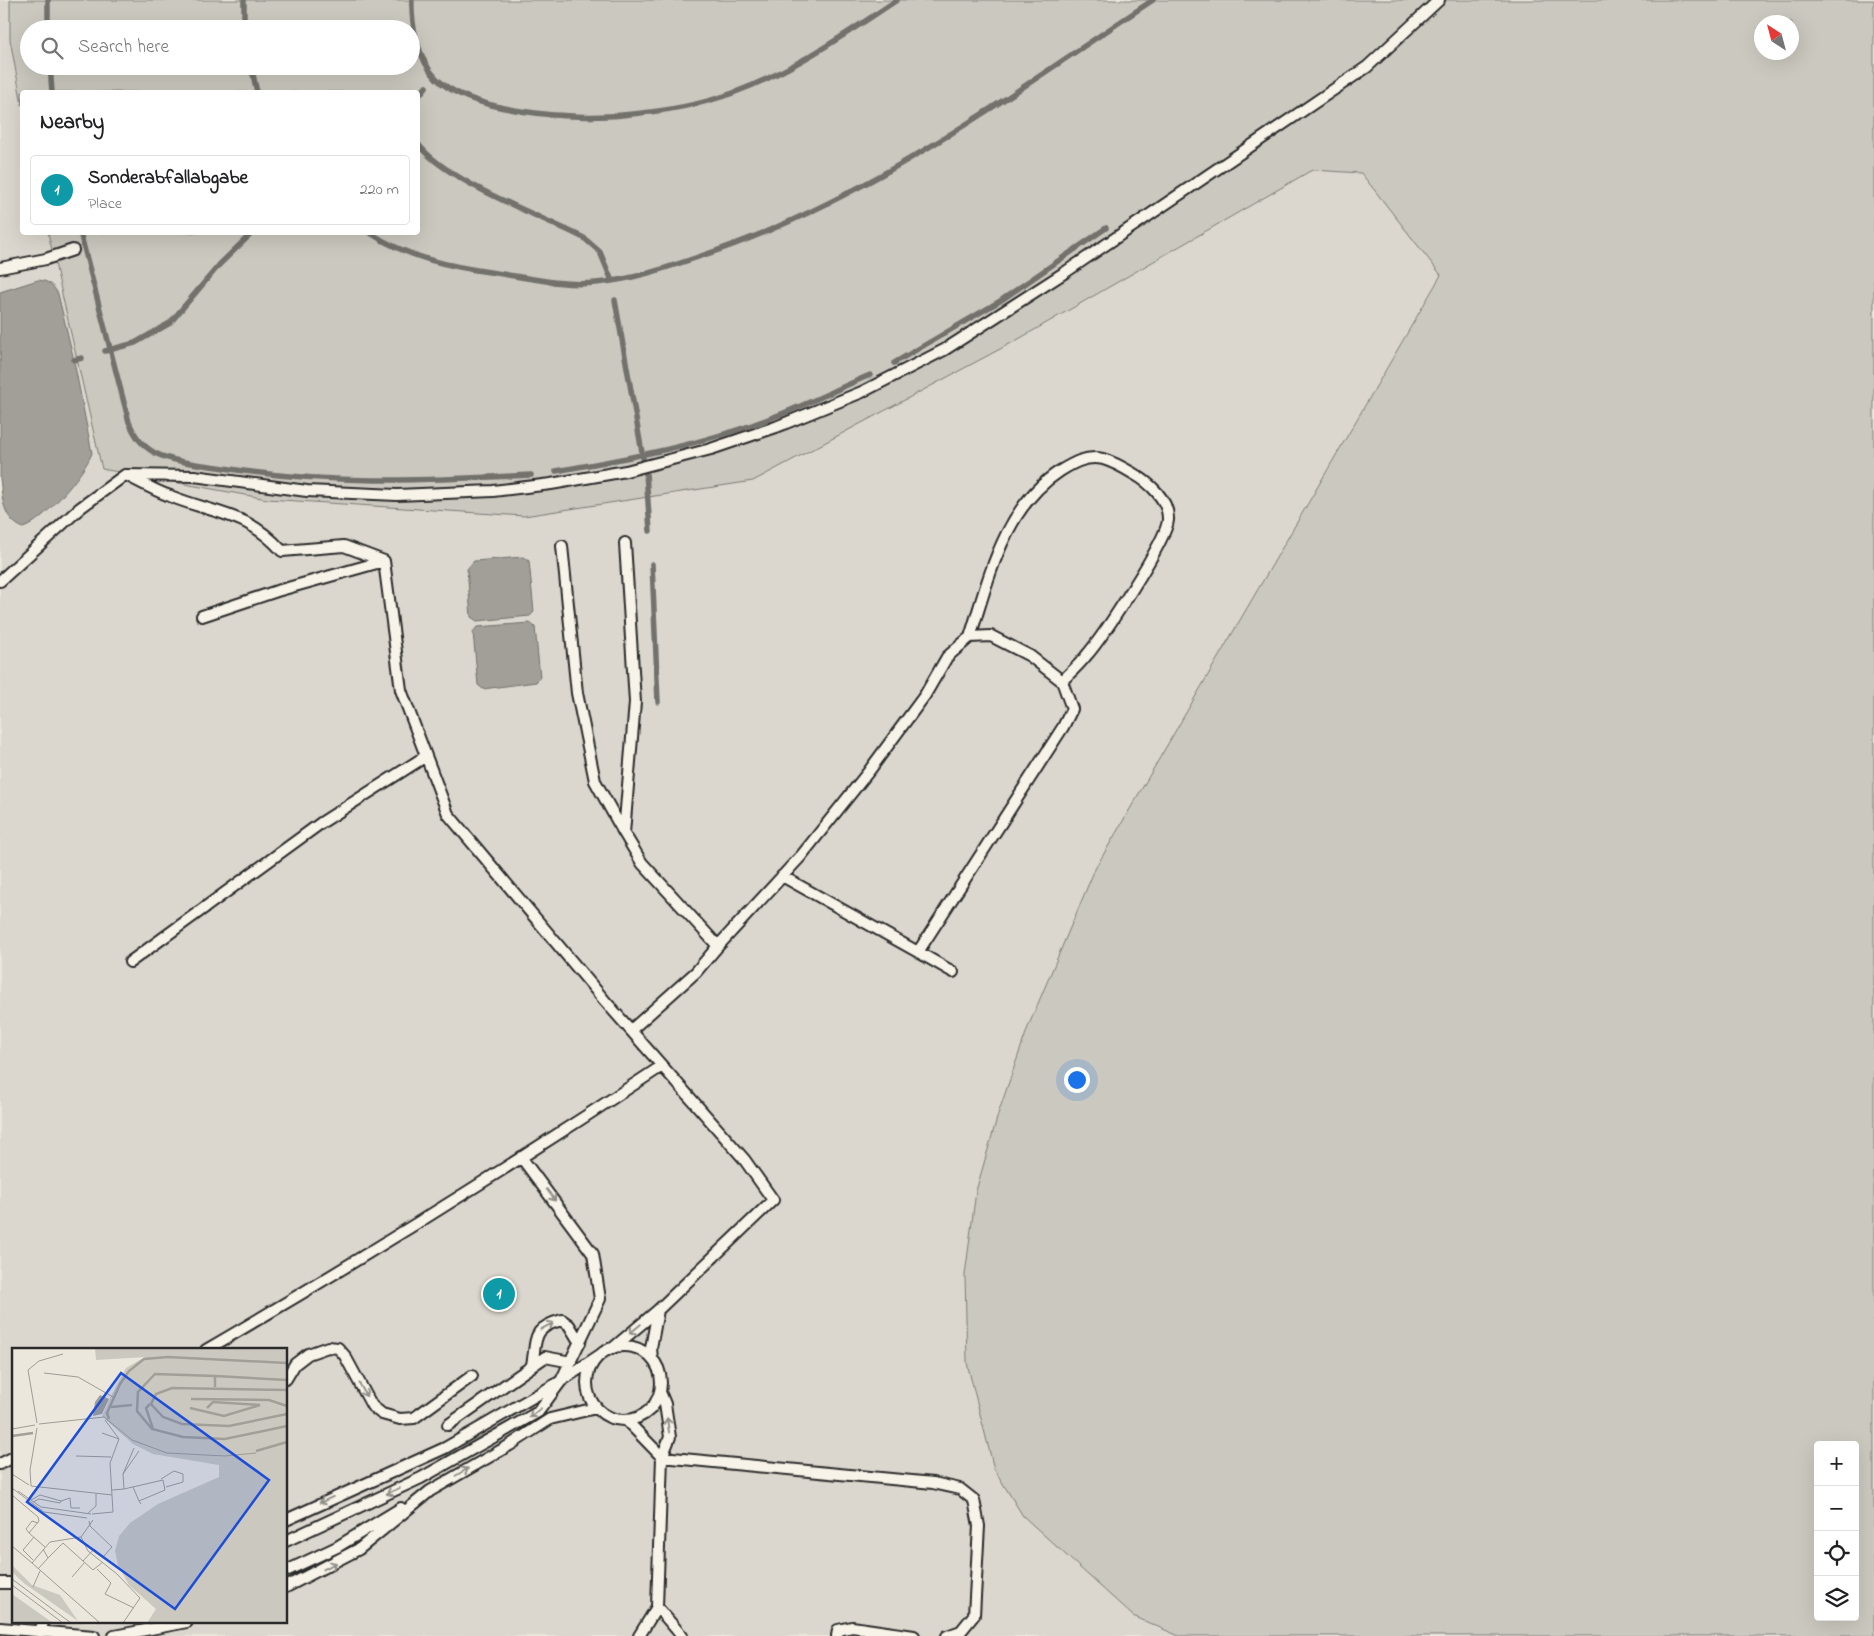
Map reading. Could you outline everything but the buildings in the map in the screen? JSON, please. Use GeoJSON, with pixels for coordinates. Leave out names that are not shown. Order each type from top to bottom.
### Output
{"type":"FeatureCollection","features":[{"type":"Feature","properties":{"kind":"lane"},"geometry":{"type":"LineString","coordinates":[[0,581],[80,508],[124,475],[194,476],[308,491],[397,495],[493,491],[551,484],[626,471],[711,449],[776,427],[862,392],[944,350],[1067,271],[1367,67],[1439,0]]}},
{"type":"Feature","properties":{"kind":"lane"},"geometry":{"type":"LineString","coordinates":[[0,268],[46,259],[72,250]]}},
{"type":"Feature","properties":{"kind":"lane"},"geometry":{"type":"LineString","coordinates":[[631,1030],[696,972],[782,876],[869,771],[925,695],[947,657],[970,637],[992,565],[1002,542],[1018,514],[1034,493],[1053,476],[1073,463],[1088,458],[1102,459],[1120,466],[1137,476],[1161,498],[1167,509],[1166,532],[1095,645],[1062,681]]}},
{"type":"Feature","properties":{"kind":"lane"},"geometry":{"type":"LineString","coordinates":[[124,475],[170,496],[224,512],[254,525],[270,537],[282,551],[344,546],[376,556],[384,561]]}},
{"type":"Feature","properties":{"kind":"lane"},"geometry":{"type":"LineString","coordinates":[[624,833],[635,702],[625,543]]}},
{"type":"Feature","properties":{"kind":"lane"},"geometry":{"type":"LineString","coordinates":[[562,546],[577,693],[593,772],[599,789],[642,863],[718,946]]}},
{"type":"Feature","properties":{"kind":"lane"},"geometry":{"type":"LineString","coordinates":[[202,616],[277,591],[384,561]]}},
{"type":"Feature","properties":{"kind":"lane"},"geometry":{"type":"LineString","coordinates":[[288,1519],[445,1448],[561,1381],[613,1348],[658,1310],[773,1200],[744,1159],[631,1030],[448,814],[401,690],[384,561]]}},
{"type":"Feature","properties":{"kind":"lane"},"geometry":{"type":"LineString","coordinates":[[918,952],[1063,727],[1072,709],[1062,681],[1030,656],[991,636],[970,637]]}},
{"type":"Feature","properties":{"kind":"lane"},"geometry":{"type":"LineString","coordinates":[[130,962],[321,823],[426,756]]}},
{"type":"Feature","properties":{"kind":"lane"},"geometry":{"type":"LineString","coordinates":[[782,876],[953,972]]}},
{"type":"Feature","properties":{"kind":"lane"},"geometry":{"type":"LineString","coordinates":[[209,1348],[305,1292],[522,1157],[662,1066]]}},
{"type":"Feature","properties":{"kind":"lane"},"geometry":{"type":"LineString","coordinates":[[288,1540],[421,1478],[538,1412],[561,1381],[600,1299],[593,1254],[522,1157]]}},
{"type":"Feature","properties":{"kind":"lane"},"geometry":{"type":"LineString","coordinates":[[627,1421],[648,1411],[656,1402],[660,1392],[661,1380],[658,1369],[652,1359],[651,1348],[658,1310]]}},
{"type":"Feature","properties":{"kind":"lane"},"geometry":{"type":"LineString","coordinates":[[532,1365],[534,1341],[539,1330],[550,1323],[562,1320],[569,1325],[580,1343]]}},
{"type":"Feature","properties":{"kind":"lane"},"geometry":{"type":"LineString","coordinates":[[288,1375],[295,1364],[308,1354],[328,1346],[338,1348],[345,1356],[372,1406],[382,1414],[400,1419],[414,1418],[472,1376]]}},
{"type":"Feature","properties":{"kind":"lane"},"geometry":{"type":"LineString","coordinates":[[613,1348],[634,1348],[652,1359]]}},
{"type":"Feature","properties":{"kind":"lane"},"geometry":{"type":"LineString","coordinates":[[600,1355],[592,1364],[588,1375],[587,1387],[590,1398],[596,1408],[605,1416],[627,1421],[662,1457],[933,1483],[960,1490],[974,1500],[979,1526],[974,1615],[961,1631],[947,1636]]}},
{"type":"Feature","properties":{"kind":"lane"},"geometry":{"type":"LineString","coordinates":[[448,1425],[545,1357],[570,1362]]}},
{"type":"Feature","properties":{"kind":"lane"},"geometry":{"type":"LineString","coordinates":[[640,1636],[657,1607],[662,1457],[670,1438],[665,1404],[660,1392]]}},
{"type":"Feature","properties":{"kind":"lane"},"geometry":{"type":"LineString","coordinates":[[288,1570],[337,1547],[510,1446],[550,1419],[596,1408]]}},
{"type":"Feature","properties":{"kind":"lane"},"geometry":{"type":"LineString","coordinates":[[0,1464],[12,1458]]}},
{"type":"Feature","properties":{"kind":"lane"},"geometry":{"type":"LineString","coordinates":[[288,1586],[359,1549],[430,1491]]}},
{"type":"Feature","properties":{"kind":"lane"},"geometry":{"type":"LineString","coordinates":[[657,1607],[682,1636]]}},
{"type":"Feature","properties":{"kind":"lane"},"geometry":{"type":"LineString","coordinates":[[114,1636],[177,1624]]}},
{"type":"Feature","properties":{"kind":"lane"},"geometry":{"type":"LineString","coordinates":[[0,1628],[15,1626],[41,1627],[94,1636]]}},
{"type":"Feature","properties":{"kind":"lane"},"geometry":{"type":"LineString","coordinates":[[837,1636],[838,1630],[852,1627],[914,1636]]}},
{"type":"Feature","properties":{"kind":"shaded area"},"geometry":{"type":"Polygon","coordinates":[[[0,0],[10,0],[10,39],[20,94],[20,235],[48,235],[52,256],[1017,340],[1312,170],[1361,173],[1441,274],[1095,869],[1028,1026],[999,1111],[976,1191],[965,1274],[967,1363],[1023,1516],[1133,1616],[1179,1636],[0,1636],[0,0]]]}},
{"type":"Feature","properties":{"kind":"shaded area"},"geometry":{"type":"Polygon","coordinates":[[[10,0],[1874,0],[1874,1636],[1179,1636],[1133,1616],[1023,1516],[994,1469],[967,1363],[965,1275],[976,1191],[999,1111],[1028,1027],[1095,869],[1441,275],[1361,173],[1312,170],[1017,340],[753,481],[524,516],[267,499],[102,469],[48,235],[420,235],[420,90],[20,90],[20,94],[10,39],[10,0]]]}},
{"type":"Feature","properties":{"kind":"shaded area"},"geometry":{"type":"Polygon","coordinates":[[[38,280],[50,284],[58,294],[73,356],[92,453],[81,472],[52,507],[41,517],[23,528],[16,524],[7,513],[0,479],[0,292],[38,280]]]}},
{"type":"Feature","properties":{"kind":"shaded area"},"geometry":{"type":"Polygon","coordinates":[[[523,557],[529,561],[534,612],[530,616],[477,621],[471,617],[467,569],[474,561],[523,557]]]}},
{"type":"Feature","properties":{"kind":"shaded area"},"geometry":{"type":"Polygon","coordinates":[[[530,623],[535,627],[540,677],[536,682],[483,689],[478,685],[473,632],[477,627],[530,623]]]}},
{"type":"Feature","properties":{"kind":"waterway"},"geometry":{"type":"LineString","coordinates":[[48,0],[48,20]]}},
{"type":"Feature","properties":{"kind":"waterway"},"geometry":{"type":"LineString","coordinates":[[244,0],[244,20]]}},
{"type":"Feature","properties":{"kind":"waterway"},"geometry":{"type":"LineString","coordinates":[[412,0],[413,20]]}},
{"type":"Feature","properties":{"kind":"waterway"},"geometry":{"type":"LineString","coordinates":[[420,52],[436,78],[452,90],[497,106],[551,115],[602,116],[636,114],[706,102],[755,84],[797,63],[838,39],[897,0]]}},
{"type":"Feature","properties":{"kind":"waterway"},"geometry":{"type":"LineString","coordinates":[[374,235],[399,249],[430,260],[463,268],[546,281],[596,283],[623,279],[662,269],[762,233],[821,207],[879,176],[990,109],[1153,0]]}},
{"type":"Feature","properties":{"kind":"waterway"},"geometry":{"type":"LineString","coordinates":[[51,75],[52,90]]}},
{"type":"Feature","properties":{"kind":"waterway"},"geometry":{"type":"LineString","coordinates":[[253,75],[257,90]]}},
{"type":"Feature","properties":{"kind":"waterway"},"geometry":{"type":"LineString","coordinates":[[420,94],[426,87]]}},
{"type":"Feature","properties":{"kind":"waterway"},"geometry":{"type":"LineString","coordinates":[[420,146],[432,158],[471,184],[584,238],[600,252],[612,281]]}},
{"type":"Feature","properties":{"kind":"waterway"},"geometry":{"type":"LineString","coordinates":[[894,363],[1000,301],[1106,228]]}},
{"type":"Feature","properties":{"kind":"waterway"},"geometry":{"type":"LineString","coordinates":[[81,235],[129,422],[139,440],[155,453],[170,459],[186,462],[296,477],[413,480],[531,475]]}},
{"type":"Feature","properties":{"kind":"waterway"},"geometry":{"type":"LineString","coordinates":[[105,351],[135,343],[170,323],[220,264],[250,235]]}},
{"type":"Feature","properties":{"kind":"waterway"},"geometry":{"type":"LineString","coordinates":[[615,300],[643,458]]}},
{"type":"Feature","properties":{"kind":"waterway"},"geometry":{"type":"LineString","coordinates":[[74,360],[82,358]]}},
{"type":"Feature","properties":{"kind":"waterway"},"geometry":{"type":"LineString","coordinates":[[556,471],[640,455],[722,435],[788,411],[870,375]]}},
{"type":"Feature","properties":{"kind":"waterway"},"geometry":{"type":"LineString","coordinates":[[646,473],[650,531]]}},
{"type":"Feature","properties":{"kind":"waterway"},"geometry":{"type":"LineString","coordinates":[[652,564],[658,702]]}},
{"type":"Feature","properties":{"kind":"place","name":"Sonderabfallabgabe"},"geometry":{"type":"Point","coordinates":[499,1294]}}]}
